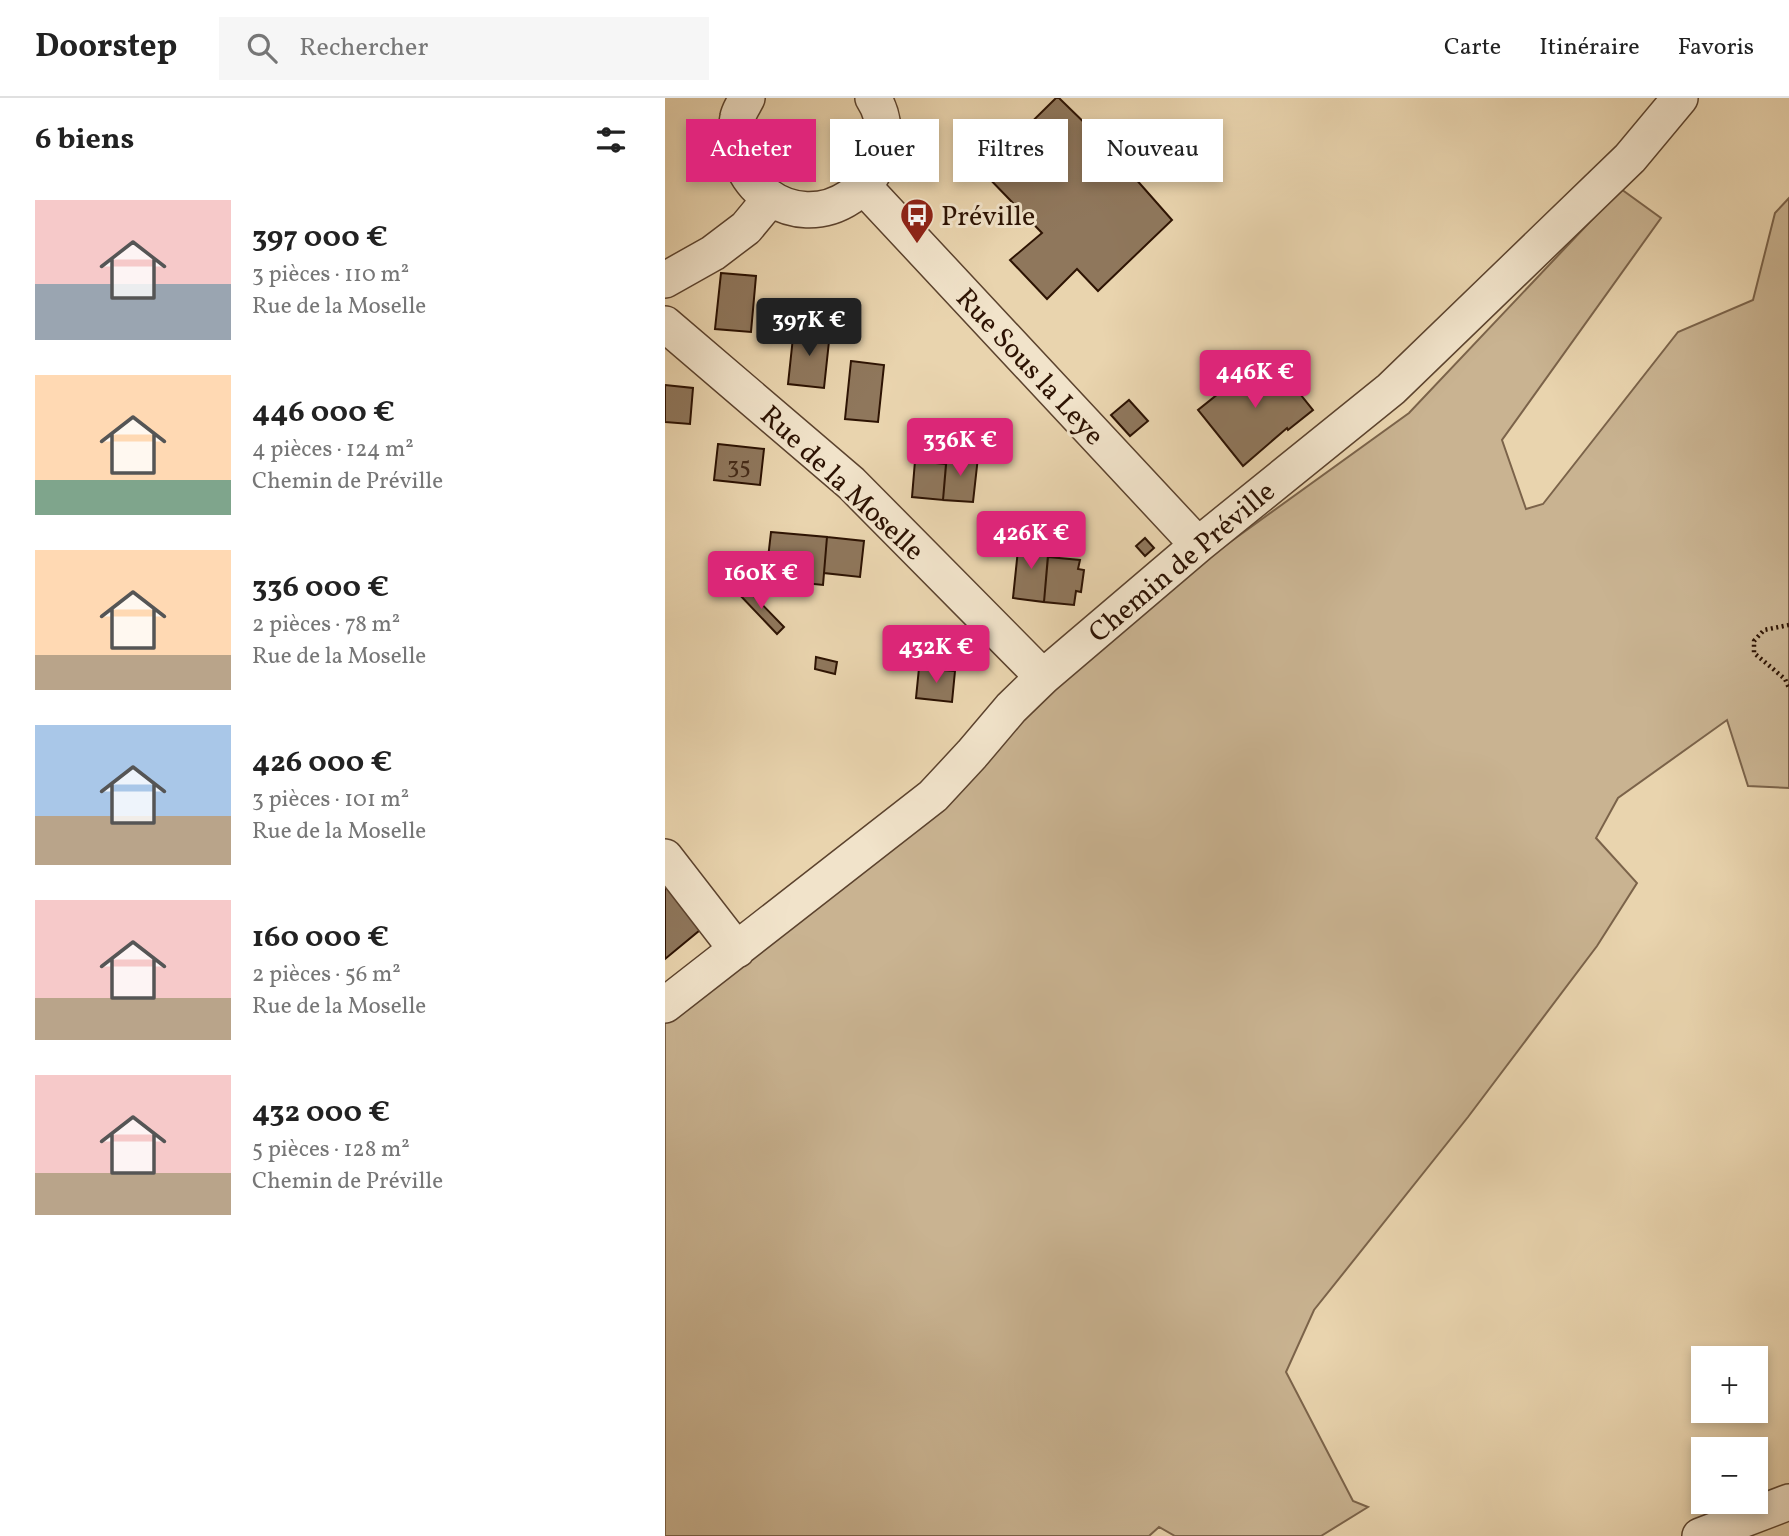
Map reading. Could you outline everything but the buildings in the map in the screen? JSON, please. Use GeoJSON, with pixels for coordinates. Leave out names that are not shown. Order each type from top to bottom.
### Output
{"type":"FeatureCollection","features":[{"type":"Feature","properties":{"kind":"street"},"geometry":{"type":"LineString","coordinates":[[747,98],[738,116],[736,148],[747,177],[770,199],[802,211],[836,206],[864,187],[880,162],[884,133],[878,105],[873,98]]}},
{"type":"Feature","properties":{"kind":"street","name":"Chemin de Préville"},"geometry":{"type":"LineString","coordinates":[[665,1005],[933,796],[1011,708],[1043,677],[1198,545],[1391,389],[1630,158],[1680,98]]}},
{"type":"Feature","properties":{"kind":"street","name":"Rue Sous la Leye"},"geometry":{"type":"LineString","coordinates":[[864,187],[1198,545]]}},
{"type":"Feature","properties":{"kind":"street"},"geometry":{"type":"LineString","coordinates":[[665,281],[713,253],[746,228],[770,199]]}},
{"type":"Feature","properties":{"kind":"street","name":"Rue de la Moselle"},"geometry":{"type":"LineString","coordinates":[[665,324],[851,482],[1043,677]]}},
{"type":"Feature","properties":{"kind":"street"},"geometry":{"type":"LineString","coordinates":[[665,857],[737,950]]}},
{"type":"Feature","properties":{"kind":"street"},"geometry":{"type":"LineString","coordinates":[[1700,1536],[1789,1502]]}},
{"type":"Feature","properties":{"kind":"path"},"geometry":{"type":"LineString","coordinates":[[1789,625],[1764,630],[1753,641],[1754,653],[1785,679],[1789,688]]}},
{"type":"Feature","properties":{"kind":"shaded area"},"geometry":{"type":"Polygon","coordinates":[[[1621,189],[1661,218],[1502,440],[1526,509],[1543,504],[1678,332],[1753,300],[1775,213],[1789,198],[1789,788],[1748,786],[1727,720],[1618,798],[1596,838],[1637,883],[1597,946],[1468,1117],[1314,1310],[1286,1372],[1353,1501],[1368,1507],[1321,1536],[1175,1536],[1159,1527],[1149,1536],[665,1536],[665,1005],[737,950],[1043,677],[1409,413],[1621,189]]]}},
{"type":"Feature","properties":{"kind":"place","name":"Préville"},"geometry":{"type":"Point","coordinates":[917,245]}}]}
